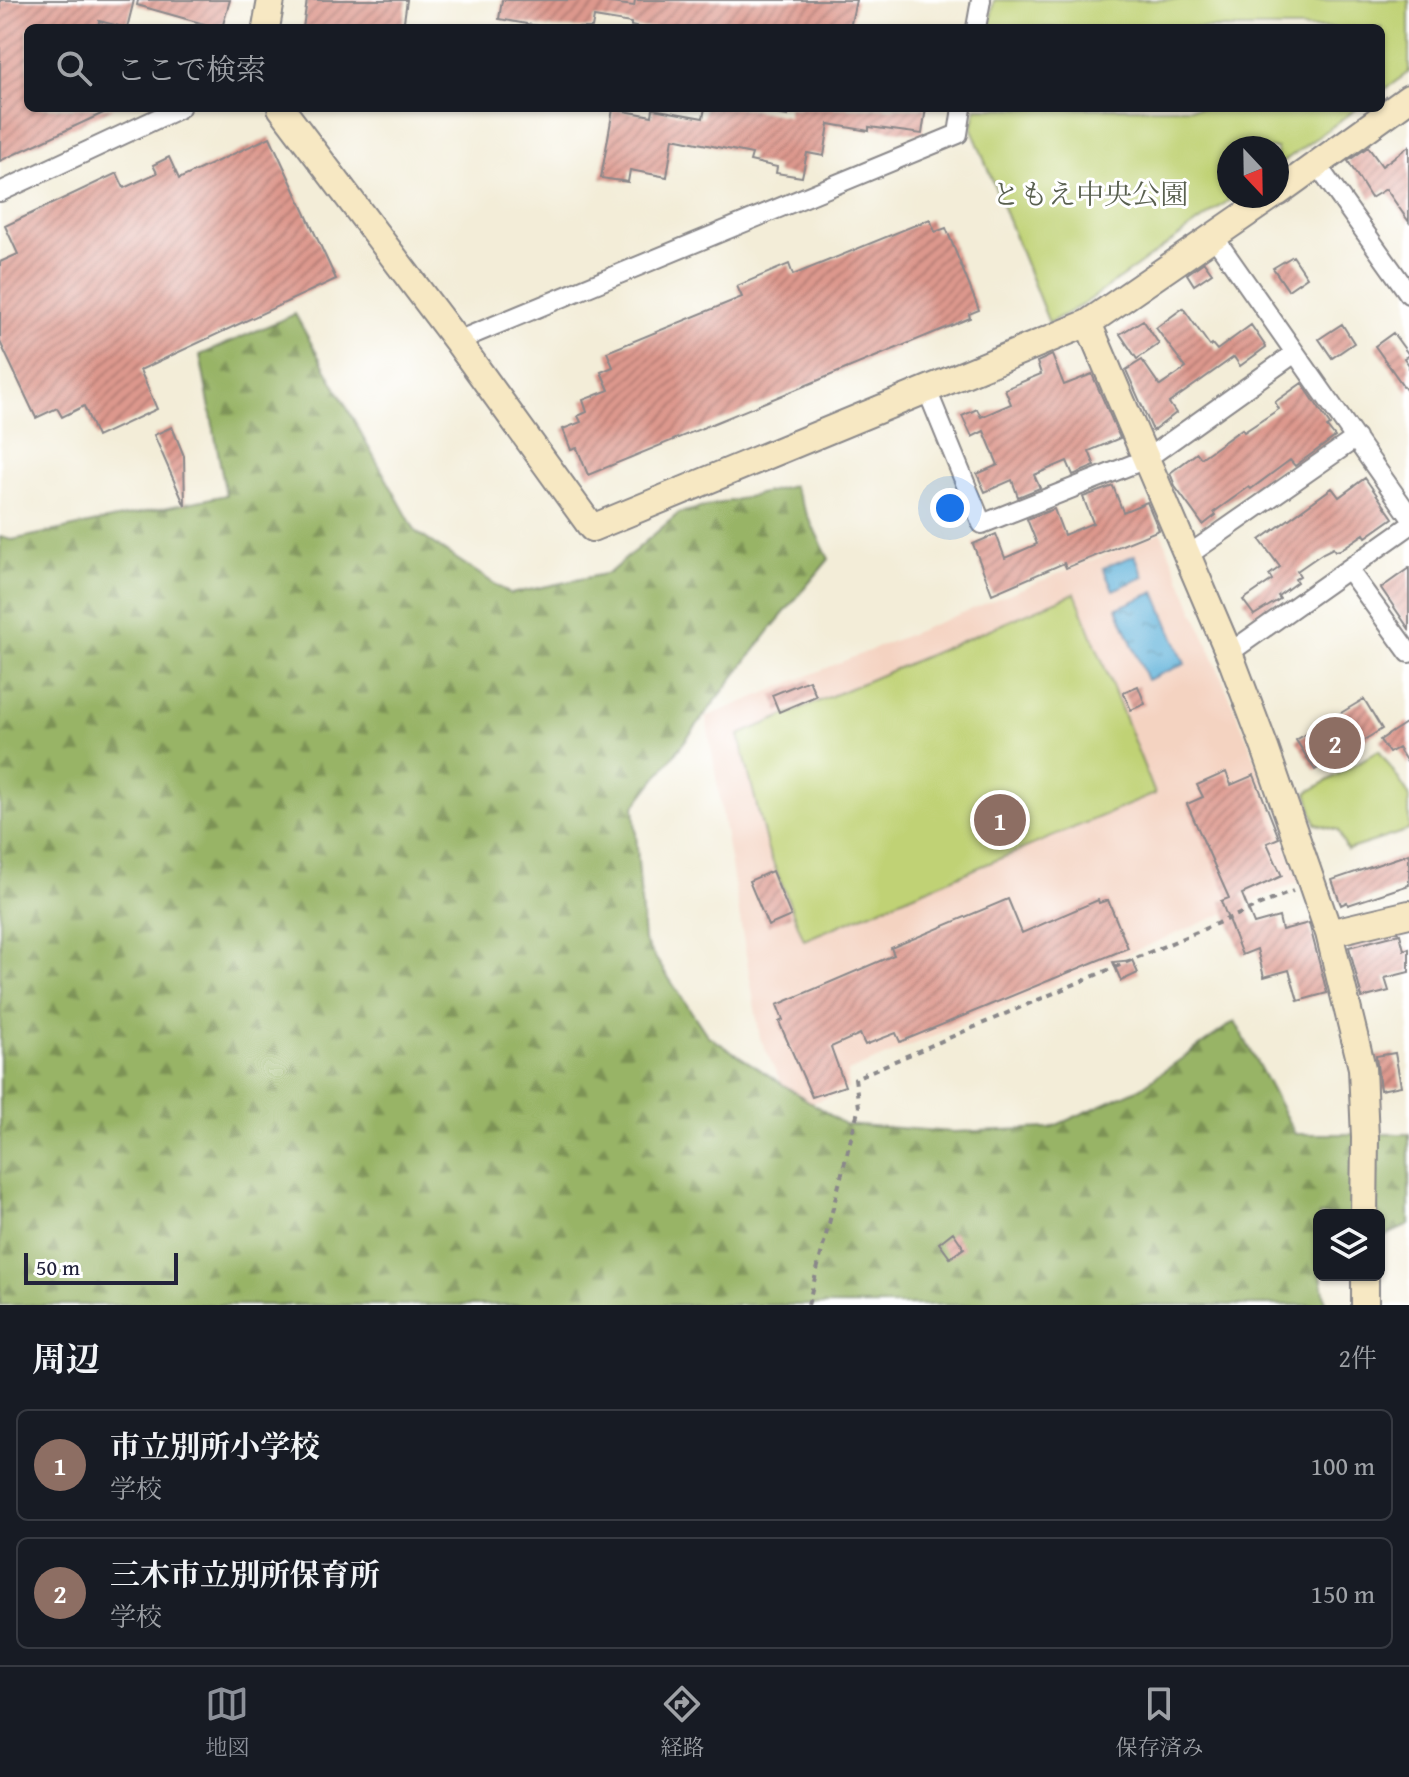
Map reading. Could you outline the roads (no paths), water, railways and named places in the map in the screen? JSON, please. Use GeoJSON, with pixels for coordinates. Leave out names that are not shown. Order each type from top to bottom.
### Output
{"type":"FeatureCollection","features":[{"type":"Feature","properties":{"kind":"street"},"geometry":{"type":"LineString","coordinates":[[267,24],[271,0]]}},
{"type":"Feature","properties":{"kind":"street"},"geometry":{"type":"LineString","coordinates":[[977,24],[981,0]]}},
{"type":"Feature","properties":{"kind":"street"},"geometry":{"type":"LineString","coordinates":[[1289,184],[1409,98]]}},
{"type":"Feature","properties":{"kind":"street"},"geometry":{"type":"LineString","coordinates":[[0,192],[171,112]]}},
{"type":"Feature","properties":{"kind":"street"},"geometry":{"type":"LineString","coordinates":[[284,112],[457,341],[592,528],[1088,323],[1255,208]]}},
{"type":"Feature","properties":{"kind":"street"},"geometry":{"type":"LineString","coordinates":[[457,341],[958,134],[961,112]]}},
{"type":"Feature","properties":{"kind":"street"},"geometry":{"type":"LineString","coordinates":[[1317,165],[1409,294]]}},
{"type":"Feature","properties":{"kind":"street"},"geometry":{"type":"LineString","coordinates":[[1214,237],[1409,515]]}},
{"type":"Feature","properties":{"kind":"street"},"geometry":{"type":"LineString","coordinates":[[1088,323],[1229,653],[1329,933],[1362,1068],[1364,1209]]}},
{"type":"Feature","properties":{"kind":"street"},"geometry":{"type":"LineString","coordinates":[[927,390],[982,524],[1146,459],[1295,353]]}},
{"type":"Feature","properties":{"kind":"street"},"geometry":{"type":"LineString","coordinates":[[1187,556],[1356,438]]}},
{"type":"Feature","properties":{"kind":"street"},"geometry":{"type":"LineString","coordinates":[[1229,653],[1348,569],[1405,536]]}},
{"type":"Feature","properties":{"kind":"street"},"geometry":{"type":"LineString","coordinates":[[1348,569],[1409,653]]}},
{"type":"Feature","properties":{"kind":"street"},"geometry":{"type":"LineString","coordinates":[[1329,933],[1409,914]]}},
{"type":"Feature","properties":{"kind":"street"},"geometry":{"type":"LineString","coordinates":[[1365,1281],[1365,1305]]}},
{"type":"Feature","properties":{"kind":"water"},"geometry":{"type":"Polygon","coordinates":[[[1135,555],[1144,577],[1113,590],[1103,568],[1135,555]]]}},
{"type":"Feature","properties":{"kind":"water"},"geometry":{"type":"Polygon","coordinates":[[[1155,592],[1185,664],[1147,680],[1117,608],[1155,592]]]}},
{"type":"Feature","properties":{"kind":"place","name":"三木市立別所保育所"},"geometry":{"type":"Point","coordinates":[1335,743]}},
{"type":"Feature","properties":{"kind":"place","name":"市立別所小学校"},"geometry":{"type":"Point","coordinates":[1000,820]}},
{"type":"Feature","properties":{"kind":"park label","name":"ともえ中央公園"},"geometry":{"type":"Point","coordinates":[1090,194]}}]}
